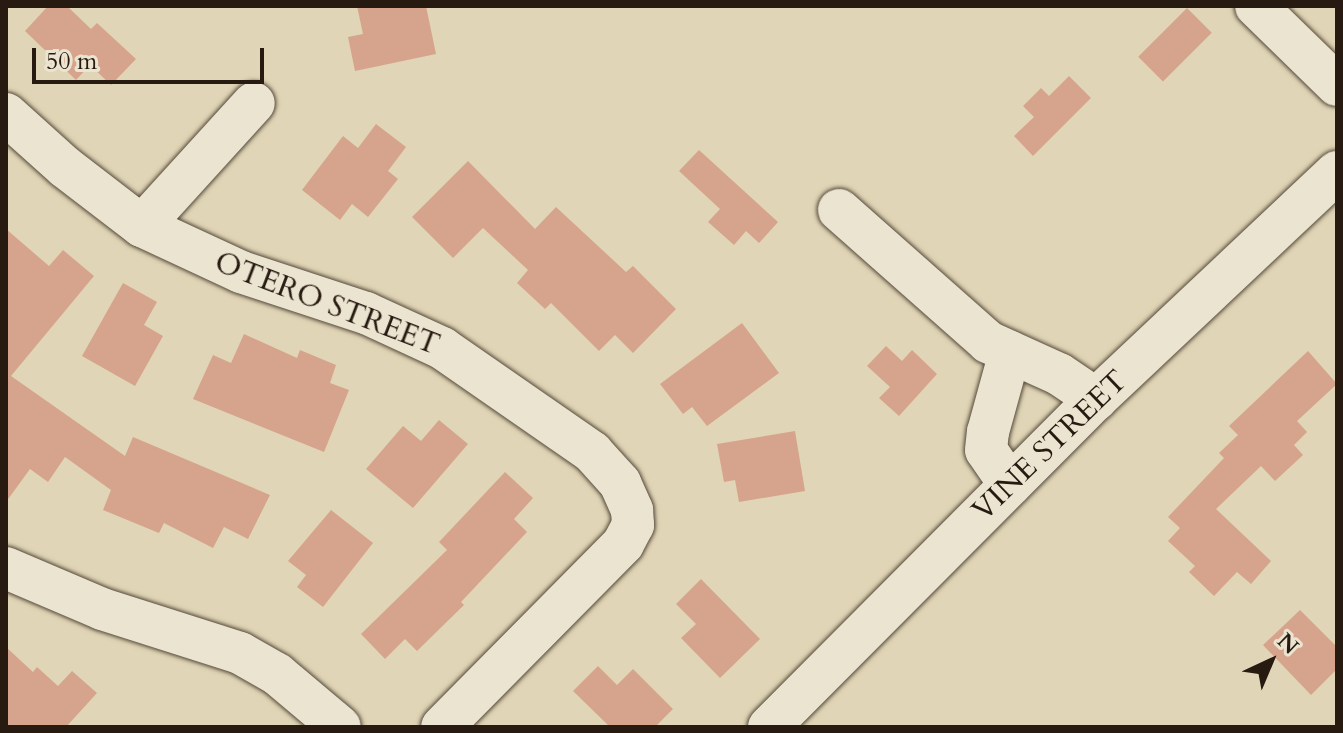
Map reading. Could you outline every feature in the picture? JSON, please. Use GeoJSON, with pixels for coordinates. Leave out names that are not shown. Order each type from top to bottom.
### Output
{"type":"FeatureCollection","features":[{"type":"Feature","properties":{"kind":"street"},"geometry":{"type":"LineString","coordinates":[[1256,6],[1337,85]]}},
{"type":"Feature","properties":{"kind":"street"},"geometry":{"type":"LineString","coordinates":[[142,226],[254,103]]}},
{"type":"Feature","properties":{"kind":"street","name":"OTERO STREET"},"geometry":{"type":"LineString","coordinates":[[6,114],[65,167],[142,226],[241,272],[366,313],[442,348],[592,452],[620,483],[632,510],[633,525],[623,544],[442,727]]}},
{"type":"Feature","properties":{"kind":"street","name":"VINE STREET"},"geometry":{"type":"LineString","coordinates":[[769,727],[1096,399],[1337,172]]}},
{"type":"Feature","properties":{"kind":"street"},"geometry":{"type":"LineString","coordinates":[[839,210],[988,342],[1059,374],[1096,399]]}},
{"type":"Feature","properties":{"kind":"street"},"geometry":{"type":"LineString","coordinates":[[1010,352],[986,450],[1010,485]]}},
{"type":"Feature","properties":{"kind":"street"},"geometry":{"type":"LineString","coordinates":[[6,568],[102,609],[240,653],[277,674],[340,727]]}},
{"type":"Feature","properties":{"kind":"building"},"geometry":{"type":"Polygon","coordinates":[[[48,6],[67,6],[91,29],[97,23],[136,59],[111,85],[90,65],[76,80],[25,31],[48,6]]]}},
{"type":"Feature","properties":{"kind":"building"},"geometry":{"type":"Polygon","coordinates":[[[357,6],[426,6],[436,54],[355,71],[348,37],[363,34],[357,6]]]}},
{"type":"Feature","properties":{"kind":"building"},"geometry":{"type":"Polygon","coordinates":[[[1187,8],[1212,33],[1163,82],[1138,57],[1187,8]]]}},
{"type":"Feature","properties":{"kind":"building"},"geometry":{"type":"Polygon","coordinates":[[[1069,76],[1091,98],[1033,156],[1014,136],[1034,117],[1023,106],[1041,88],[1049,96],[1069,76]]]}},
{"type":"Feature","properties":{"kind":"building"},"geometry":{"type":"Polygon","coordinates":[[[376,124],[406,147],[388,171],[398,179],[368,217],[352,204],[340,220],[302,190],[343,136],[358,148],[376,124]]]}},
{"type":"Feature","properties":{"kind":"building"},"geometry":{"type":"Polygon","coordinates":[[[699,150],[778,222],[759,243],[746,231],[734,245],[708,222],[720,209],[679,171],[699,150]]]}},
{"type":"Feature","properties":{"kind":"building"},"geometry":{"type":"Polygon","coordinates":[[[468,161],[535,229],[556,207],[626,272],[633,266],[676,309],[633,353],[615,335],[599,351],[551,303],[545,309],[517,283],[528,270],[483,228],[453,258],[412,217],[468,161]]]}},
{"type":"Feature","properties":{"kind":"building"},"geometry":{"type":"Polygon","coordinates":[[[6,229],[49,266],[63,250],[94,276],[11,376],[125,456],[133,437],[270,495],[248,539],[224,527],[213,548],[164,523],[159,533],[103,510],[111,490],[65,457],[48,482],[30,469],[6,502],[6,229]]]}},
{"type":"Feature","properties":{"kind":"building"},"geometry":{"type":"Polygon","coordinates":[[[123,283],[157,302],[144,325],[163,336],[135,386],[82,356],[123,283]]]}},
{"type":"Feature","properties":{"kind":"building"},"geometry":{"type":"Polygon","coordinates":[[[742,323],[779,373],[707,426],[692,407],[683,414],[660,384],[742,323]]]}},
{"type":"Feature","properties":{"kind":"building"},"geometry":{"type":"Polygon","coordinates":[[[244,334],[297,358],[300,350],[336,365],[330,383],[349,390],[324,452],[193,399],[213,355],[231,363],[244,334]]]}},
{"type":"Feature","properties":{"kind":"building"},"geometry":{"type":"Polygon","coordinates":[[[886,346],[902,361],[912,350],[937,374],[899,416],[879,398],[890,387],[867,366],[886,346]]]}},
{"type":"Feature","properties":{"kind":"building"},"geometry":{"type":"Polygon","coordinates":[[[1308,351],[1337,384],[1297,421],[1307,432],[1294,445],[1303,455],[1275,481],[1261,466],[1216,509],[1271,561],[1251,584],[1237,572],[1214,596],[1189,572],[1195,566],[1168,541],[1180,528],[1168,517],[1224,458],[1219,453],[1238,435],[1229,426],[1308,351]]]}},
{"type":"Feature","properties":{"kind":"building"},"geometry":{"type":"Polygon","coordinates":[[[439,420],[468,444],[413,508],[366,469],[403,426],[421,441],[439,420]]]}},
{"type":"Feature","properties":{"kind":"building"},"geometry":{"type":"Polygon","coordinates":[[[795,431],[805,491],[739,502],[735,480],[724,482],[717,444],[795,431]]]}},
{"type":"Feature","properties":{"kind":"building"},"geometry":{"type":"Polygon","coordinates":[[[505,472],[533,498],[514,519],[527,532],[461,602],[464,605],[417,651],[405,639],[385,659],[361,634],[447,550],[439,542],[505,472]]]}},
{"type":"Feature","properties":{"kind":"building"},"geometry":{"type":"Polygon","coordinates":[[[331,510],[373,543],[323,607],[297,587],[306,575],[288,561],[331,510]]]}},
{"type":"Feature","properties":{"kind":"building"},"geometry":{"type":"Polygon","coordinates":[[[701,579],[760,639],[720,678],[681,638],[696,624],[676,604],[701,579]]]}},
{"type":"Feature","properties":{"kind":"building"},"geometry":{"type":"Polygon","coordinates":[[[1300,610],[1337,647],[1337,669],[1311,695],[1263,645],[1300,610]]]}},
{"type":"Feature","properties":{"kind":"building"},"geometry":{"type":"Polygon","coordinates":[[[6,647],[33,672],[37,667],[58,686],[72,671],[97,693],[66,727],[6,727],[6,647]]]}},
{"type":"Feature","properties":{"kind":"building"},"geometry":{"type":"Polygon","coordinates":[[[598,666],[617,685],[633,669],[673,709],[655,727],[610,727],[573,691],[598,666]]]}}]}
